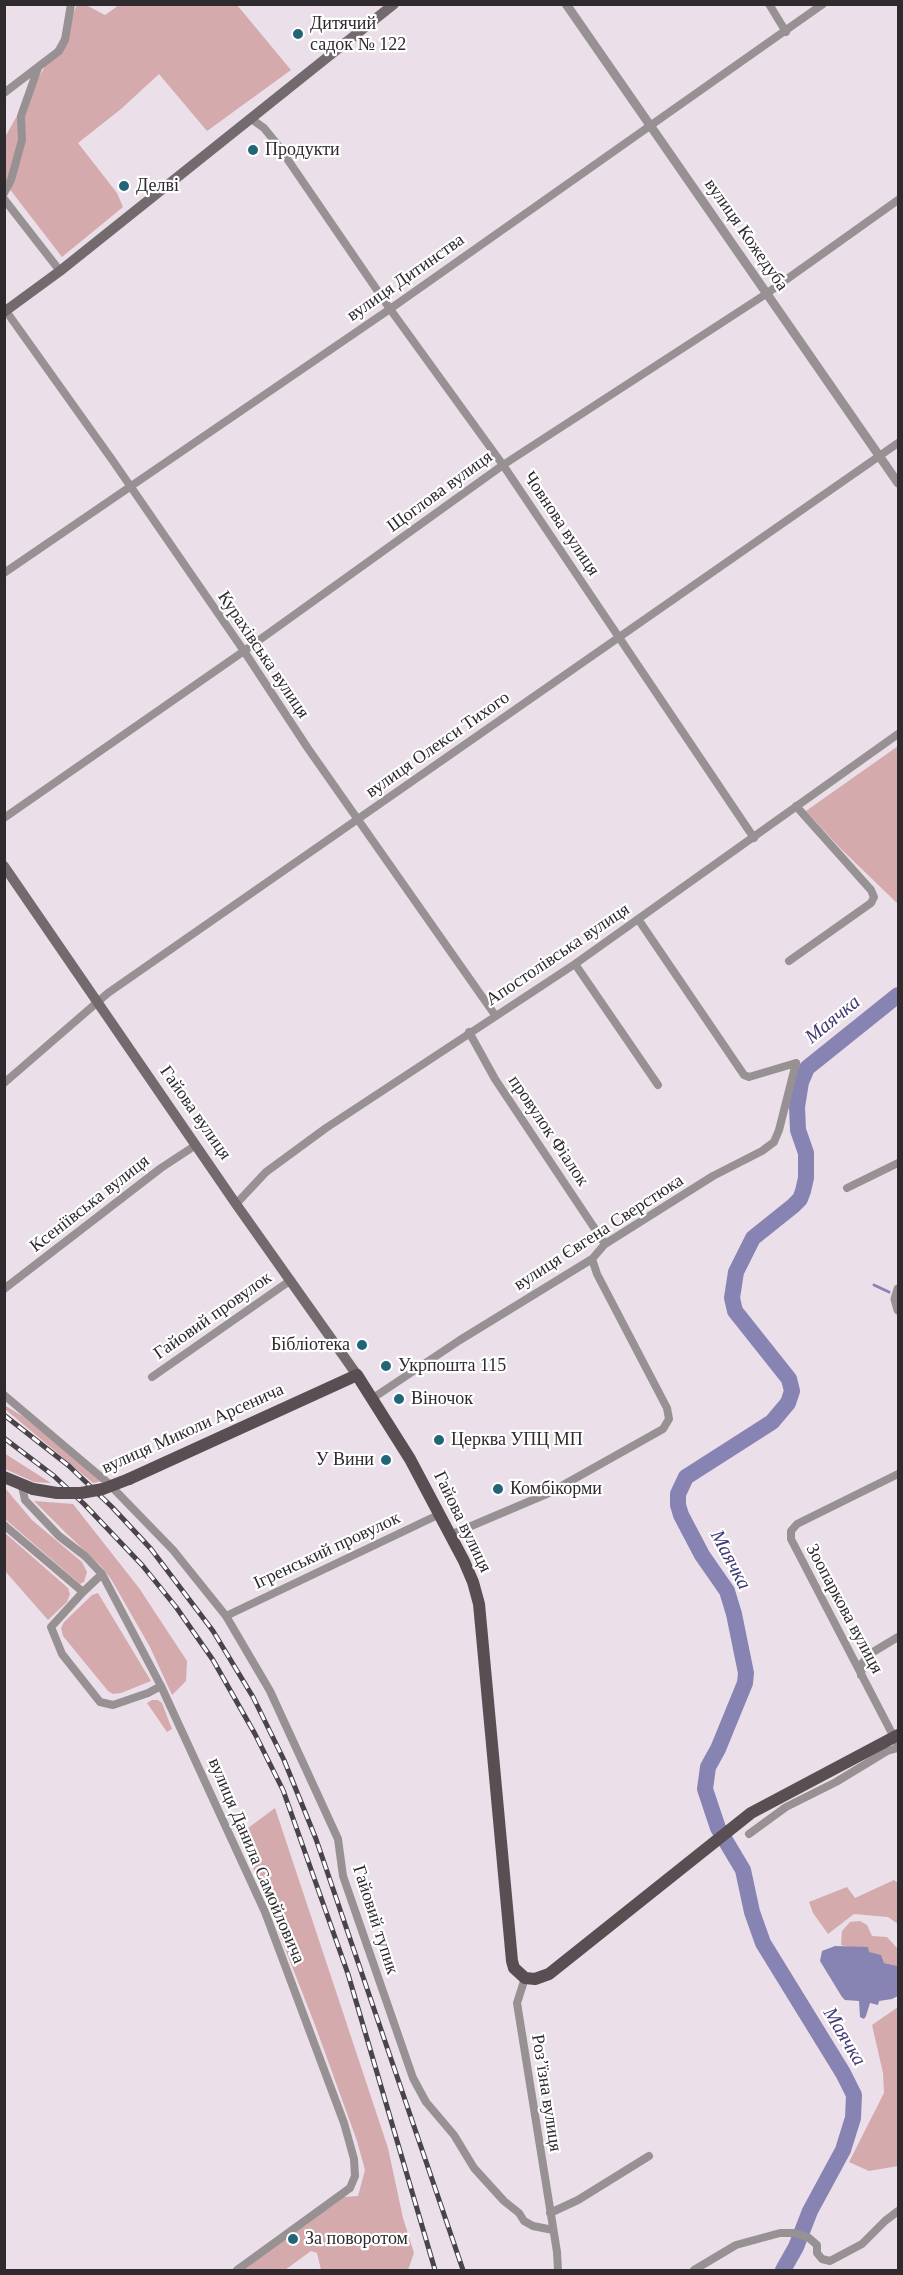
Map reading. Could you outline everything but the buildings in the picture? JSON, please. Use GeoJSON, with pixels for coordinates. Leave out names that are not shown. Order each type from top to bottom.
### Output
{"type":"FeatureCollection","features":[{"type":"Feature","properties":{"kind":"main road"},"geometry":{"type":"LineString","coordinates":[[5,312],[60,271],[394,4]]}},
{"type":"Feature","properties":{"kind":"main road","name":"Гайова вулиця"},"geometry":{"type":"LineString","coordinates":[[4,867],[373,1398],[410,1459],[464,1561],[478,1604],[512,1961],[514,1968],[525,1978]]}},
{"type":"Feature","properties":{"kind":"main road","name":"вулиця Миколи Арсенича"},"geometry":{"type":"LineString","coordinates":[[4,1477],[27,1487],[57,1493],[81,1493],[103,1489],[357,1375]]}},
{"type":"Feature","properties":{"kind":"main road"},"geometry":{"type":"LineString","coordinates":[[525,1978],[535,1979],[549,1974],[736,1824],[768,1803],[897,1741]]}},
{"type":"Feature","properties":{"kind":"street"},"geometry":{"type":"LineString","coordinates":[[4,93],[63,46],[69,26],[71,4]]}},
{"type":"Feature","properties":{"kind":"street","name":"вулиця Кожедуба"},"geometry":{"type":"LineString","coordinates":[[566,4],[898,483]]}},
{"type":"Feature","properties":{"kind":"street"},"geometry":{"type":"LineString","coordinates":[[769,4],[786,32]]}},
{"type":"Feature","properties":{"kind":"street","name":"вулиця Дитинства"},"geometry":{"type":"LineString","coordinates":[[4,573],[390,309],[823,4]]}},
{"type":"Feature","properties":{"kind":"street"},"geometry":{"type":"LineString","coordinates":[[4,193],[11,180],[22,140],[21,116],[38,68]]}},
{"type":"Feature","properties":{"kind":"street","name":"Човнова вулиця"},"geometry":{"type":"LineString","coordinates":[[250,118],[264,128],[277,144],[390,309],[503,465],[754,838]]}},
{"type":"Feature","properties":{"kind":"street"},"geometry":{"type":"LineString","coordinates":[[4,199],[60,271]]}},
{"type":"Feature","properties":{"kind":"street","name":"Щоглова вулиця"},"geometry":{"type":"LineString","coordinates":[[4,818],[244,651],[503,465],[766,294],[898,200]]}},
{"type":"Feature","properties":{"kind":"street","name":"Курахівська вулиця"},"geometry":{"type":"LineString","coordinates":[[5,312],[112,461],[495,1015]]}},
{"type":"Feature","properties":{"kind":"street","name":"вулиця Олекси Тихого"},"geometry":{"type":"LineString","coordinates":[[4,1083],[97,1001],[898,443]]}},
{"type":"Feature","properties":{"kind":"street","name":"Апостолівська вулиця"},"geometry":{"type":"LineString","coordinates":[[236,1204],[266,1172],[326,1128],[575,964],[898,734]]}},
{"type":"Feature","properties":{"kind":"street"},"geometry":{"type":"LineString","coordinates":[[789,961],[872,903],[874,897],[871,890],[796,806]]}},
{"type":"Feature","properties":{"kind":"street","name":"вулиця Євгена Сверстюка"},"geometry":{"type":"LineString","coordinates":[[373,1398],[460,1340],[592,1259],[605,1244],[713,1176],[762,1151],[774,1142],[796,1063],[749,1077],[744,1076],[638,919]]}},
{"type":"Feature","properties":{"kind":"street"},"geometry":{"type":"LineString","coordinates":[[575,964],[658,1085]]}},
{"type":"Feature","properties":{"kind":"street","name":"провулок Фіалок"},"geometry":{"type":"LineString","coordinates":[[469,1032],[495,1079],[605,1244]]}},
{"type":"Feature","properties":{"kind":"street","name":"Ксеніївська вулиця"},"geometry":{"type":"LineString","coordinates":[[4,1289],[161,1168],[196,1145]]}},
{"type":"Feature","properties":{"kind":"street"},"geometry":{"type":"LineString","coordinates":[[848,1188],[898,1163]]}},
{"type":"Feature","properties":{"kind":"street"},"geometry":{"type":"LineString","coordinates":[[450,1535],[549,1493],[663,1429],[669,1419],[667,1408],[597,1274],[592,1259]]}},
{"type":"Feature","properties":{"kind":"street","name":"Гайовий провулок"},"geometry":{"type":"LineString","coordinates":[[152,1377],[291,1280]]}},
{"type":"Feature","properties":{"kind":"street"},"geometry":{"type":"LineString","coordinates":[[898,1291],[895,1299],[898,1310]]}},
{"type":"Feature","properties":{"kind":"street","name":"Гайовий тупик"},"geometry":{"type":"LineString","coordinates":[[4,1395],[106,1482],[173,1550],[226,1616],[270,1691],[338,1839],[343,1876],[413,2078],[426,2102],[454,2135],[474,2168],[519,2213],[524,2221],[534,2226],[553,2230]]}},
{"type":"Feature","properties":{"kind":"street","name":"Зоопаркова вулиця"},"geometry":{"type":"LineString","coordinates":[[897,1741],[791,1539],[791,1531],[797,1524],[898,1474]]}},
{"type":"Feature","properties":{"kind":"street","name":"вулиця Данила Самойловича"},"geometry":{"type":"LineString","coordinates":[[27,1487],[25,1500],[59,1536],[85,1556],[102,1574],[161,1686],[265,1912],[344,2123],[354,2159],[355,2176],[350,2188],[237,2271]]}},
{"type":"Feature","properties":{"kind":"street","name":"Ігренський провулок"},"geometry":{"type":"LineString","coordinates":[[226,1616],[440,1514]]}},
{"type":"Feature","properties":{"kind":"street"},"geometry":{"type":"LineString","coordinates":[[4,1526],[83,1592]]}},
{"type":"Feature","properties":{"kind":"street"},"geometry":{"type":"LineString","coordinates":[[102,1574],[51,1627],[62,1654],[100,1702],[113,1705],[161,1686]]}},
{"type":"Feature","properties":{"kind":"street"},"geometry":{"type":"LineString","coordinates":[[861,1675],[863,1662],[873,1652],[898,1637]]}},
{"type":"Feature","properties":{"kind":"street"},"geometry":{"type":"LineString","coordinates":[[749,1834],[786,1807],[836,1782],[887,1751],[897,1741]]}},
{"type":"Feature","properties":{"kind":"street","name":"Розʼїзна вулиця"},"geometry":{"type":"LineString","coordinates":[[525,1978],[517,2003],[558,2271]]}},
{"type":"Feature","properties":{"kind":"street"},"geometry":{"type":"LineString","coordinates":[[550,2214],[578,2200],[649,2156]]}},
{"type":"Feature","properties":{"kind":"street"},"geometry":{"type":"LineString","coordinates":[[694,2271],[736,2245],[780,2233],[795,2233],[809,2238],[817,2245],[817,2253],[822,2259],[830,2261],[862,2244],[898,2211]]}},
{"type":"Feature","properties":{"kind":"shaded area"},"geometry":{"type":"Polygon","coordinates":[[[77,5],[86,5],[105,15],[119,5],[237,5],[291,70],[207,131],[159,74],[121,109],[78,143],[117,193],[123,207],[62,257],[5,183],[5,137],[77,5]]]}},
{"type":"Feature","properties":{"kind":"shaded area"},"geometry":{"type":"Polygon","coordinates":[[[898,746],[898,904],[840,848],[806,811],[898,746]]]}},
{"type":"Feature","properties":{"kind":"shaded area"},"geometry":{"type":"Polygon","coordinates":[[[4,1405],[24,1417],[102,1481],[93,1483],[5,1409],[4,1405]]]}},
{"type":"Feature","properties":{"kind":"shaded area"},"geometry":{"type":"Polygon","coordinates":[[[4,1453],[51,1483],[34,1482],[5,1469],[4,1453]]]}},
{"type":"Feature","properties":{"kind":"shaded area"},"geometry":{"type":"Polygon","coordinates":[[[5,1488],[32,1520],[82,1562],[87,1572],[84,1582],[80,1584],[5,1519],[5,1488]]]}},
{"type":"Feature","properties":{"kind":"shaded area"},"geometry":{"type":"Polygon","coordinates":[[[34,1501],[73,1504],[139,1588],[187,1661],[186,1681],[172,1695],[150,1647],[111,1579],[101,1566],[34,1501]]]}},
{"type":"Feature","properties":{"kind":"shaded area"},"geometry":{"type":"Polygon","coordinates":[[[5,1533],[68,1588],[70,1594],[67,1602],[48,1620],[5,1571],[5,1533]]]}},
{"type":"Feature","properties":{"kind":"shaded area"},"geometry":{"type":"Polygon","coordinates":[[[98,1593],[151,1681],[113,1694],[108,1691],[63,1636],[61,1628],[64,1622],[92,1595],[98,1593]]]}},
{"type":"Feature","properties":{"kind":"shaded area"},"geometry":{"type":"Polygon","coordinates":[[[152,1700],[162,1703],[172,1729],[167,1732],[147,1703],[152,1700]]]}},
{"type":"Feature","properties":{"kind":"shaded area"},"geometry":{"type":"Polygon","coordinates":[[[275,1808],[388,2148],[403,2218],[414,2253],[408,2270],[321,2270],[317,2253],[311,2251],[285,2270],[242,2270],[343,2197],[358,2196],[365,2170],[357,2141],[315,2025],[240,1834],[275,1808]]]}},
{"type":"Feature","properties":{"kind":"shaded area"},"geometry":{"type":"Polygon","coordinates":[[[894,1880],[898,1883],[898,1924],[888,1917],[854,1914],[828,1934],[813,1913],[809,1902],[847,1887],[855,1898],[894,1880]]]}},
{"type":"Feature","properties":{"kind":"shaded area"},"geometry":{"type":"Polygon","coordinates":[[[860,1921],[867,1925],[872,1936],[887,1937],[898,1949],[898,1966],[884,1963],[868,1952],[841,1945],[842,1931],[850,1922],[860,1921]]]}},
{"type":"Feature","properties":{"kind":"shaded area"},"geometry":{"type":"Polygon","coordinates":[[[835,1946],[868,1947],[869,1952],[881,1955],[884,1963],[898,1966],[898,1996],[879,2001],[878,2005],[870,2003],[864,2019],[860,2017],[859,2001],[845,2000],[842,1997],[820,1961],[822,1951],[835,1946]]]}},
{"type":"Feature","properties":{"kind":"shaded area"},"geometry":{"type":"Polygon","coordinates":[[[898,2007],[898,2166],[869,2171],[849,2162],[884,2093],[883,2073],[872,2025],[898,2007]]]}},
{"type":"Feature","properties":{"kind":"waterway","name":"Маячка"},"geometry":{"type":"LineString","coordinates":[[783,2270],[796,2247],[810,2211],[843,2150],[853,2118],[854,2095],[843,2073],[763,1943],[752,1912],[743,1870],[718,1828],[705,1789],[708,1767],[718,1749],[745,1683],[746,1673],[727,1591],[702,1555],[681,1515],[678,1494],[686,1477],[772,1422],[788,1403],[792,1391],[789,1379],[735,1311],[732,1298],[736,1272],[753,1238],[793,1206],[800,1199],[803,1191],[806,1178],[806,1153],[798,1130],[797,1107],[801,1082],[807,1068],[898,995]]}},
{"type":"Feature","properties":{"kind":"waterway"},"geometry":{"type":"LineString","coordinates":[[874,1285],[889,1292]]}},
{"type":"Feature","properties":{"kind":"railway"},"geometry":{"type":"LineString","coordinates":[[4,1415],[69,1466],[151,1549],[213,1631],[253,1697],[284,1760],[316,1839],[463,2270]]}},
{"type":"Feature","properties":{"kind":"railway"},"geometry":{"type":"LineString","coordinates":[[4,1438],[54,1476],[142,1565],[176,1607],[213,1660],[255,1734],[283,1790],[348,1974],[435,2270]]}},
{"type":"Feature","properties":{"kind":"place","name":"Дитячий садок № 122"},"geometry":{"type":"Point","coordinates":[298,34]}},
{"type":"Feature","properties":{"kind":"place","name":"Продукти"},"geometry":{"type":"Point","coordinates":[253,150]}},
{"type":"Feature","properties":{"kind":"place","name":"Делві"},"geometry":{"type":"Point","coordinates":[124,186]}},
{"type":"Feature","properties":{"kind":"place","name":"Бібліотека"},"geometry":{"type":"Point","coordinates":[362,1345]}},
{"type":"Feature","properties":{"kind":"place","name":"Укрпошта 115"},"geometry":{"type":"Point","coordinates":[386,1366]}},
{"type":"Feature","properties":{"kind":"place","name":"Віночок"},"geometry":{"type":"Point","coordinates":[399,1399]}},
{"type":"Feature","properties":{"kind":"place","name":"Церква УПЦ МП"},"geometry":{"type":"Point","coordinates":[439,1440]}},
{"type":"Feature","properties":{"kind":"place","name":"У Вини"},"geometry":{"type":"Point","coordinates":[386,1460]}},
{"type":"Feature","properties":{"kind":"place","name":"Комбікорми"},"geometry":{"type":"Point","coordinates":[498,1489]}},
{"type":"Feature","properties":{"kind":"place","name":"За поворотом"},"geometry":{"type":"Point","coordinates":[293,2239]}}]}
